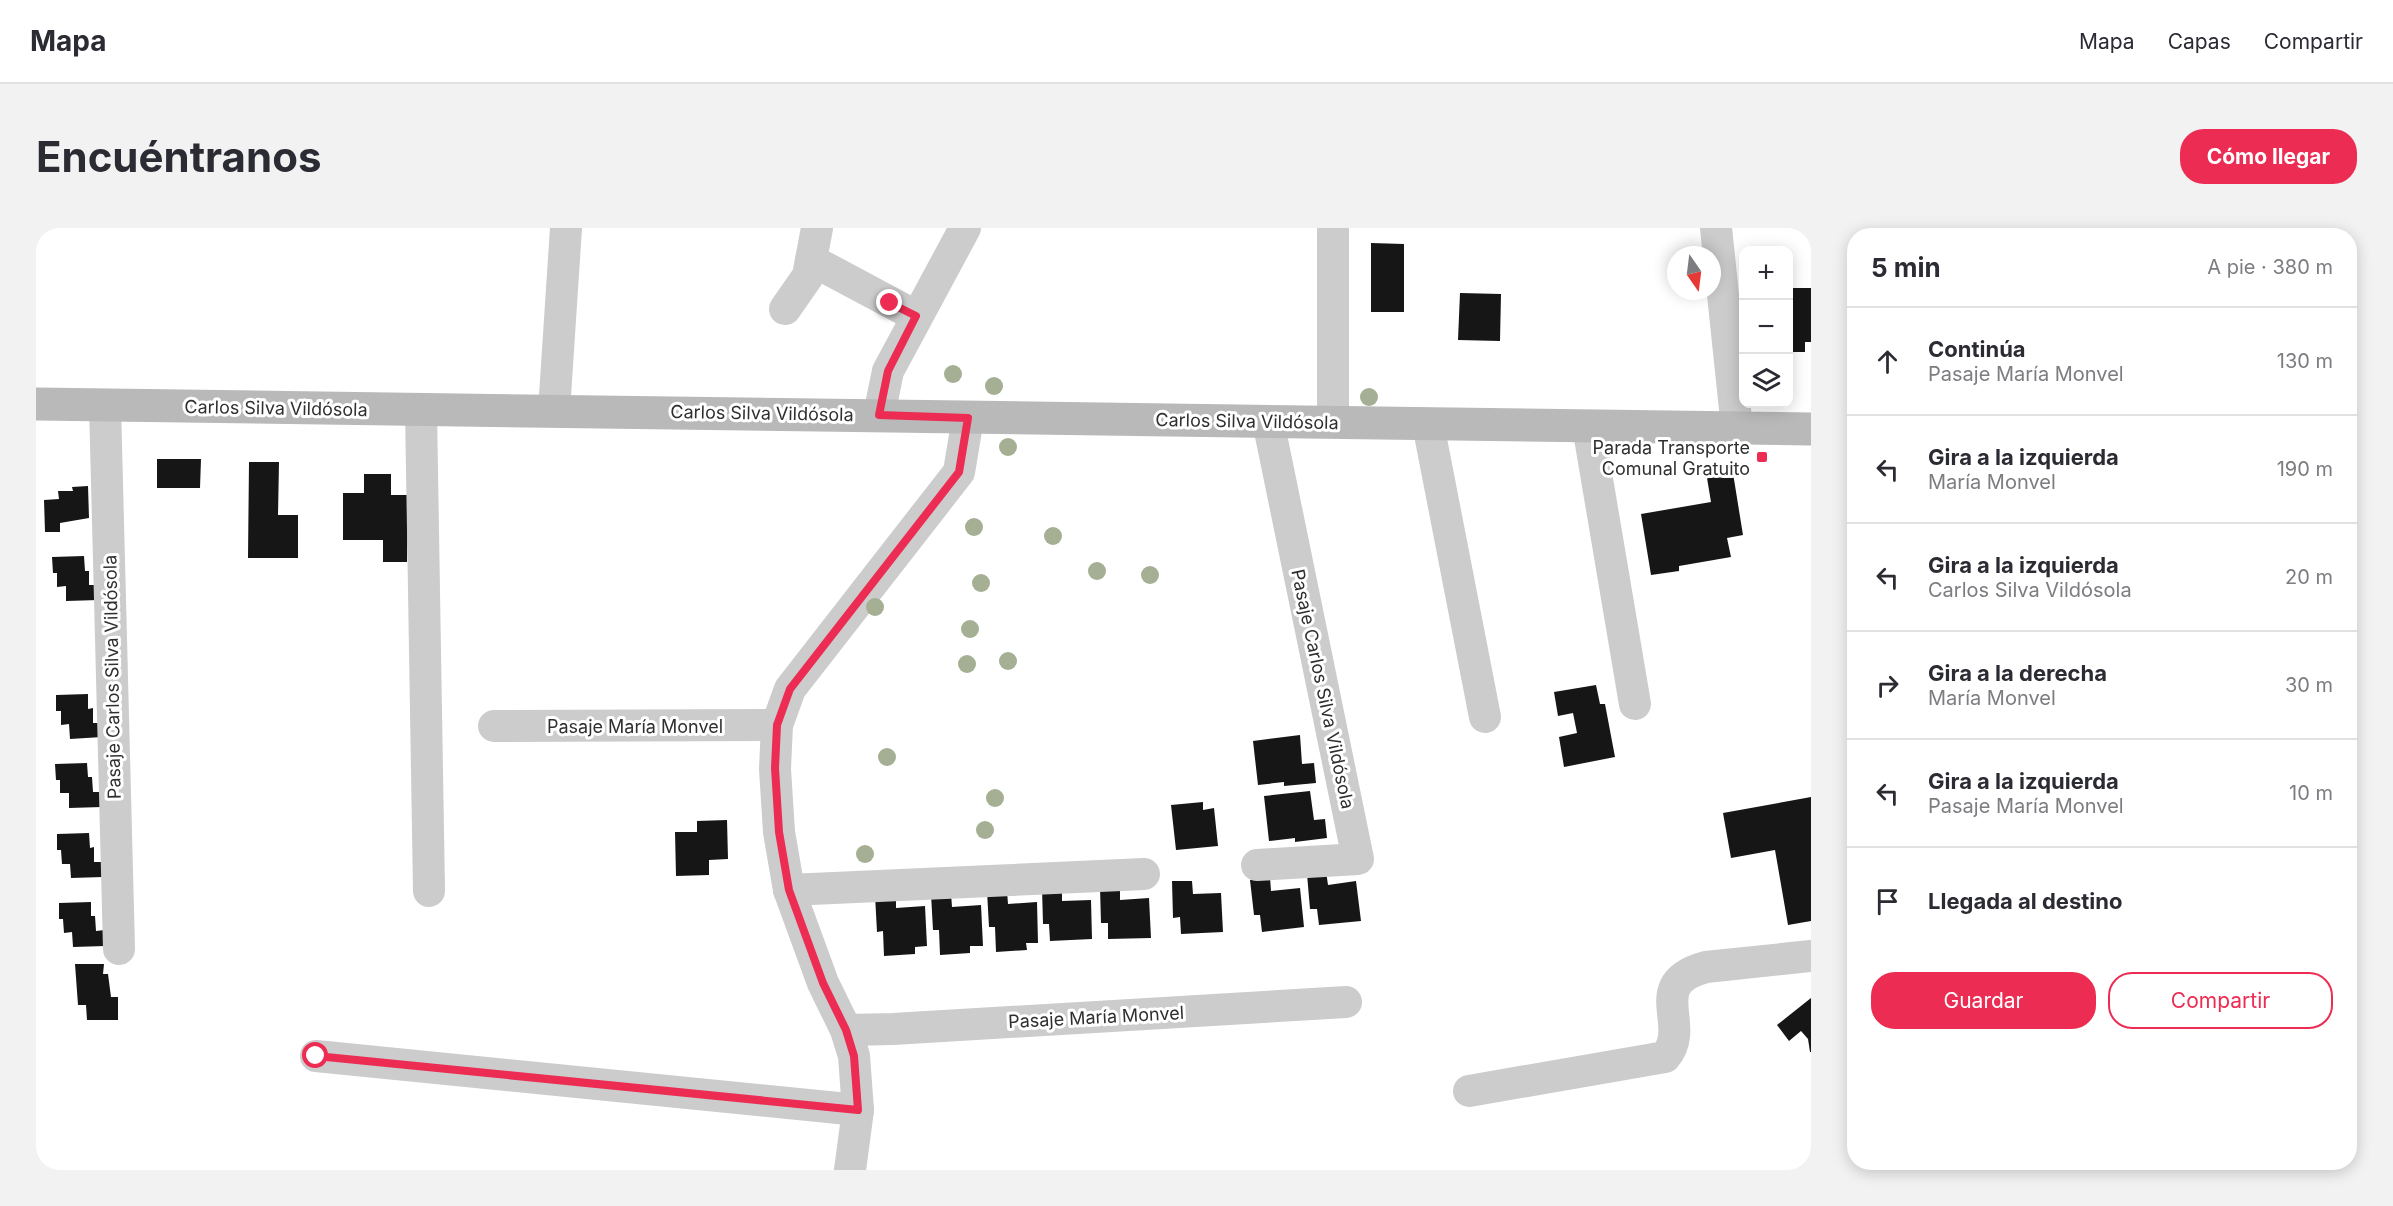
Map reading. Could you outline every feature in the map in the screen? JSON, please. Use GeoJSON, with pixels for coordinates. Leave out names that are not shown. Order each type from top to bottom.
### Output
{"type":"FeatureCollection","features":[{"type":"Feature","properties":{"kind":"street"},"geometry":{"type":"LineString","coordinates":[[554,411],[566,228]]}},
{"type":"Feature","properties":{"kind":"street"},"geometry":{"type":"LineString","coordinates":[[785,309],[808,276],[817,228]]}},
{"type":"Feature","properties":{"kind":"street"},"geometry":{"type":"LineString","coordinates":[[879,415],[888,371],[965,228]]}},
{"type":"Feature","properties":{"kind":"street"},"geometry":{"type":"LineString","coordinates":[[1333,228],[1333,422]]}},
{"type":"Feature","properties":{"kind":"street"},"geometry":{"type":"LineString","coordinates":[[1716,228],[1737,428]]}},
{"type":"Feature","properties":{"kind":"street"},"geometry":{"type":"LineString","coordinates":[[811,260],[916,316]]}},
{"type":"Feature","properties":{"kind":"street","name":"Carlos Silva Vildósola"},"geometry":{"type":"LineString","coordinates":[[36,404],[1811,429]]}},
{"type":"Feature","properties":{"kind":"street","name":"Pasaje Carlos Silva Vildósola"},"geometry":{"type":"LineString","coordinates":[[105,405],[119,949]]}},
{"type":"Feature","properties":{"kind":"street"},"geometry":{"type":"LineString","coordinates":[[421,410],[429,891]]}},
{"type":"Feature","properties":{"kind":"street"},"geometry":{"type":"LineString","coordinates":[[850,1170],[858,1110],[854,1056],[846,1030],[823,983],[789,890],[779,832],[775,768],[777,725],[790,689],[959,472],[968,418]]}},
{"type":"Feature","properties":{"kind":"street","name":"Pasaje Carlos Silva Vildósola"},"geometry":{"type":"LineString","coordinates":[[1257,865],[1358,859],[1268,421]]}},
{"type":"Feature","properties":{"kind":"street"},"geometry":{"type":"LineString","coordinates":[[1428,424],[1485,717]]}},
{"type":"Feature","properties":{"kind":"street"},"geometry":{"type":"LineString","coordinates":[[1588,426],[1635,704]]}},
{"type":"Feature","properties":{"kind":"street","name":"Pasaje María Monvel"},"geometry":{"type":"LineString","coordinates":[[494,726],[777,725]]}},
{"type":"Feature","properties":{"kind":"street"},"geometry":{"type":"LineString","coordinates":[[789,890],[1144,874]]}},
{"type":"Feature","properties":{"kind":"street"},"geometry":{"type":"LineString","coordinates":[[1469,1091],[1665,1057],[1673,1048],[1676,1037],[1671,999],[1679,981],[1689,971],[1706,967],[1811,956]]}},
{"type":"Feature","properties":{"kind":"street","name":"Pasaje María Monvel"},"geometry":{"type":"LineString","coordinates":[[846,1030],[1346,1002]]}},
{"type":"Feature","properties":{"kind":"street"},"geometry":{"type":"LineString","coordinates":[[316,1056],[858,1110]]}},
{"type":"Feature","properties":{"kind":"building"},"geometry":{"type":"Polygon","coordinates":[[[1371,243],[1404,244],[1404,312],[1371,312],[1371,243]]]}},
{"type":"Feature","properties":{"kind":"building"},"geometry":{"type":"Polygon","coordinates":[[[1793,288],[1811,288],[1811,342],[1805,342],[1805,352],[1793,352],[1793,288]]]}},
{"type":"Feature","properties":{"kind":"building"},"geometry":{"type":"Polygon","coordinates":[[[1460,293],[1501,294],[1500,341],[1458,340],[1460,293]]]}},
{"type":"Feature","properties":{"kind":"building"},"geometry":{"type":"Polygon","coordinates":[[[157,459],[201,459],[200,488],[157,488],[157,459]]]}},
{"type":"Feature","properties":{"kind":"building"},"geometry":{"type":"Polygon","coordinates":[[[249,462],[279,462],[278,515],[298,515],[298,558],[248,558],[249,462]]]}},
{"type":"Feature","properties":{"kind":"building"},"geometry":{"type":"Polygon","coordinates":[[[1732,467],[1743,535],[1727,538],[1731,557],[1679,566],[1679,571],[1651,575],[1641,514],[1711,502],[1706,472],[1732,467]]]}},
{"type":"Feature","properties":{"kind":"building"},"geometry":{"type":"Polygon","coordinates":[[[364,474],[391,474],[391,495],[408,495],[407,562],[383,562],[383,540],[343,540],[343,493],[364,493],[364,474]]]}},
{"type":"Feature","properties":{"kind":"building"},"geometry":{"type":"Polygon","coordinates":[[[88,486],[89,518],[60,523],[60,532],[45,532],[44,500],[59,499],[58,491],[73,491],[72,487],[88,486]]]}},
{"type":"Feature","properties":{"kind":"building"},"geometry":{"type":"Polygon","coordinates":[[[84,556],[85,571],[89,571],[89,585],[98,585],[99,600],[66,601],[66,586],[57,587],[57,573],[53,573],[52,557],[84,556]]]}},
{"type":"Feature","properties":{"kind":"building"},"geometry":{"type":"Polygon","coordinates":[[[1596,685],[1600,704],[1605,704],[1615,757],[1564,767],[1559,737],[1577,733],[1573,713],[1558,716],[1554,692],[1596,685]]]}},
{"type":"Feature","properties":{"kind":"building"},"geometry":{"type":"Polygon","coordinates":[[[88,694],[88,709],[93,708],[93,723],[102,723],[102,737],[70,739],[69,724],[61,725],[61,711],[56,711],[56,695],[88,694]]]}},
{"type":"Feature","properties":{"kind":"building"},"geometry":{"type":"Polygon","coordinates":[[[1300,735],[1302,764],[1314,763],[1316,783],[1284,786],[1284,782],[1258,785],[1253,741],[1300,735]]]}},
{"type":"Feature","properties":{"kind":"building"},"geometry":{"type":"Polygon","coordinates":[[[87,763],[88,777],[92,777],[93,792],[102,792],[102,807],[69,808],[69,793],[60,793],[60,780],[56,780],[55,764],[87,763]]]}},
{"type":"Feature","properties":{"kind":"building"},"geometry":{"type":"Polygon","coordinates":[[[1310,791],[1314,820],[1325,819],[1327,838],[1295,842],[1295,838],[1269,841],[1264,796],[1310,791]]]}},
{"type":"Feature","properties":{"kind":"building"},"geometry":{"type":"Polygon","coordinates":[[[1811,797],[1811,921],[1788,925],[1775,850],[1731,858],[1723,813],[1811,797]]]}},
{"type":"Feature","properties":{"kind":"building"},"geometry":{"type":"Polygon","coordinates":[[[1203,802],[1203,810],[1214,808],[1218,846],[1176,850],[1171,805],[1203,802]]]}},
{"type":"Feature","properties":{"kind":"building"},"geometry":{"type":"Polygon","coordinates":[[[727,820],[728,859],[709,860],[709,875],[676,876],[675,832],[697,832],[697,821],[727,820]]]}},
{"type":"Feature","properties":{"kind":"building"},"geometry":{"type":"Polygon","coordinates":[[[89,833],[90,848],[94,847],[94,862],[103,862],[103,877],[71,878],[70,864],[62,864],[61,850],[57,850],[57,834],[89,833]]]}},
{"type":"Feature","properties":{"kind":"building"},"geometry":{"type":"Polygon","coordinates":[[[1326,871],[1328,885],[1356,881],[1361,921],[1319,925],[1317,909],[1310,909],[1307,874],[1326,871]]]}},
{"type":"Feature","properties":{"kind":"building"},"geometry":{"type":"Polygon","coordinates":[[[1270,877],[1271,891],[1300,888],[1304,927],[1262,932],[1260,915],[1254,915],[1250,880],[1270,877]]]}},
{"type":"Feature","properties":{"kind":"building"},"geometry":{"type":"Polygon","coordinates":[[[1172,881],[1192,881],[1193,894],[1221,893],[1223,932],[1181,934],[1180,917],[1173,918],[1172,881]]]}},
{"type":"Feature","properties":{"kind":"building"},"geometry":{"type":"Polygon","coordinates":[[[1120,886],[1120,900],[1149,898],[1151,938],[1108,939],[1108,923],[1101,923],[1100,887],[1120,886]]]}},
{"type":"Feature","properties":{"kind":"building"},"geometry":{"type":"Polygon","coordinates":[[[1062,887],[1062,901],[1091,900],[1092,939],[1050,941],[1049,924],[1043,924],[1042,888],[1062,887]]]}},
{"type":"Feature","properties":{"kind":"building"},"geometry":{"type":"Polygon","coordinates":[[[987,891],[1007,891],[1008,904],[1037,902],[1038,943],[1026,943],[1027,950],[996,952],[995,927],[989,927],[987,891]]]}},
{"type":"Feature","properties":{"kind":"building"},"geometry":{"type":"Polygon","coordinates":[[[951,893],[952,907],[981,905],[983,946],[970,946],[970,953],[940,955],[939,930],[933,930],[931,894],[951,893]]]}},
{"type":"Feature","properties":{"kind":"building"},"geometry":{"type":"Polygon","coordinates":[[[875,895],[896,895],[896,908],[925,906],[927,946],[915,947],[915,954],[884,956],[883,931],[877,932],[875,895]]]}},
{"type":"Feature","properties":{"kind":"building"},"geometry":{"type":"Polygon","coordinates":[[[91,902],[91,916],[95,916],[96,931],[105,930],[105,946],[73,947],[72,932],[64,933],[63,919],[59,919],[59,903],[91,902]]]}},
{"type":"Feature","properties":{"kind":"building"},"geometry":{"type":"Polygon","coordinates":[[[75,964],[104,964],[103,974],[108,974],[111,997],[118,997],[118,1020],[87,1020],[86,1005],[78,1005],[75,964]]]}},
{"type":"Feature","properties":{"kind":"building"},"geometry":{"type":"Polygon","coordinates":[[[1811,998],[1810,1052],[1808,1039],[1801,1031],[1789,1041],[1777,1025],[1811,998]]]}},
{"type":"Feature","properties":{"kind":"place","name":"Parada Transporte Comunal Gratuito"},"geometry":{"type":"Point","coordinates":[1762,457]}},
{"type":"Feature","properties":{"kind":"route"},"geometry":{"type":"LineString","coordinates":[[316,1056],[858,1110],[854,1056],[846,1030],[823,983],[789,890],[779,832],[775,768],[777,725],[790,689],[959,472],[968,418],[879,415],[888,371],[916,316],[890,303]]}}]}
